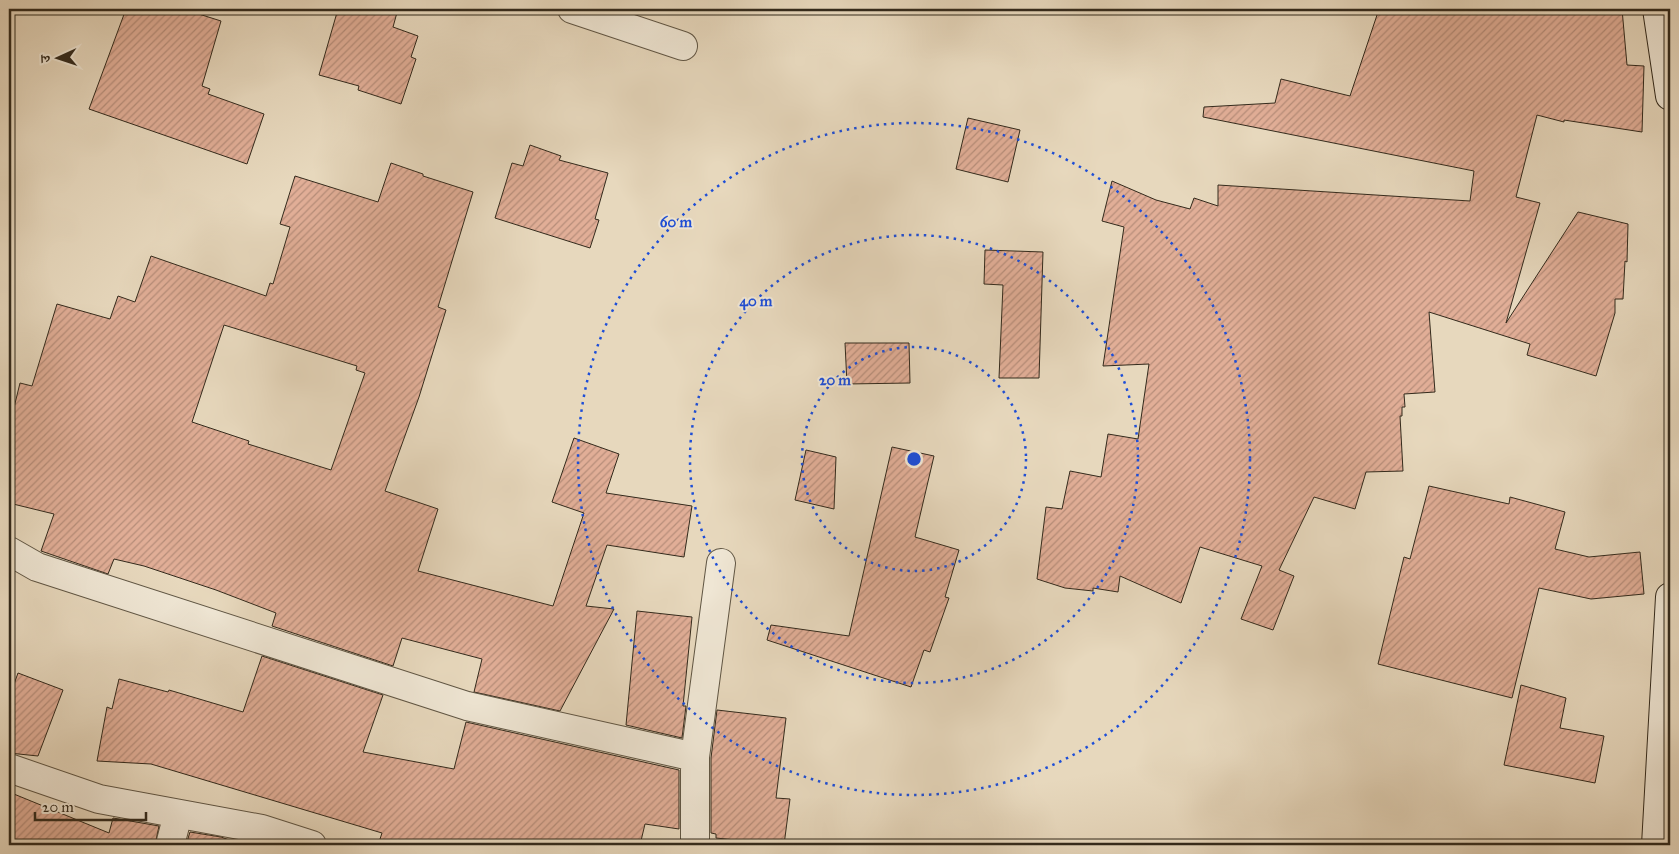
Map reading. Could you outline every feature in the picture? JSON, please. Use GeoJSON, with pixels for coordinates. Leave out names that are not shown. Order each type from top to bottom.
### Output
{"type":"FeatureCollection","features":[{"type":"Feature","properties":{"kind":"street"},"geometry":{"type":"LineString","coordinates":[[572,9],[683,46]]}},
{"type":"Feature","properties":{"kind":"street"},"geometry":{"type":"LineString","coordinates":[[1657,9],[1670,96]]}},
{"type":"Feature","properties":{"kind":"street"},"geometry":{"type":"LineString","coordinates":[[9,551],[37,567],[467,706],[695,757]]}},
{"type":"Feature","properties":{"kind":"street"},"geometry":{"type":"LineString","coordinates":[[695,845],[695,757],[721,563]]}},
{"type":"Feature","properties":{"kind":"street"},"geometry":{"type":"LineString","coordinates":[[1656,845],[1670,597]]}},
{"type":"Feature","properties":{"kind":"street"},"geometry":{"type":"LineString","coordinates":[[9,768],[99,799],[262,829],[312,845]]}},
{"type":"Feature","properties":{"kind":"street"},"geometry":{"type":"LineString","coordinates":[[170,845],[178,814]]}},
{"type":"Feature","properties":{"kind":"building"},"geometry":{"type":"Polygon","coordinates":[[[126,9],[183,9],[221,21],[202,86],[210,89],[208,94],[264,114],[247,164],[89,109],[126,9]]]}},
{"type":"Feature","properties":{"kind":"building"},"geometry":{"type":"Polygon","coordinates":[[[338,9],[398,9],[393,27],[418,36],[411,57],[416,59],[401,104],[358,90],[359,86],[319,75],[338,9]]]}},
{"type":"Feature","properties":{"kind":"building"},"geometry":{"type":"Polygon","coordinates":[[[1379,9],[1622,9],[1627,65],[1644,66],[1642,132],[1564,120],[1564,122],[1537,115],[1516,197],[1540,203],[1506,323],[1578,212],[1628,224],[1627,262],[1625,261],[1623,299],[1615,299],[1615,313],[1596,376],[1527,355],[1530,344],[1429,312],[1435,392],[1404,394],[1405,407],[1402,407],[1402,416],[1400,416],[1403,471],[1366,472],[1355,509],[1314,497],[1279,570],[1294,576],[1273,630],[1241,619],[1262,566],[1200,547],[1181,603],[1120,576],[1118,592],[1093,588],[1093,591],[1065,588],[1037,579],[1046,507],[1062,509],[1070,471],[1101,477],[1108,434],[1138,439],[1149,364],[1103,366],[1124,227],[1102,221],[1112,181],[1156,200],[1190,209],[1194,198],[1218,206],[1218,185],[1470,201],[1474,171],[1203,117],[1204,107],[1275,103],[1281,79],[1350,96],[1379,9]]]}},
{"type":"Feature","properties":{"kind":"building"},"geometry":{"type":"Polygon","coordinates":[[[968,118],[1020,130],[1008,182],[956,169],[968,118]]]}},
{"type":"Feature","properties":{"kind":"building"},"geometry":{"type":"Polygon","coordinates":[[[530,145],[561,156],[559,160],[608,173],[595,219],[599,220],[590,248],[495,218],[512,163],[523,166],[530,145]]]}},
{"type":"Feature","properties":{"kind":"building"},"geometry":{"type":"Polygon","coordinates":[[[391,163],[423,174],[423,176],[473,192],[438,307],[446,310],[419,397],[385,491],[438,509],[418,571],[553,606],[584,513],[552,502],[574,438],[619,454],[606,493],[692,506],[684,557],[607,545],[586,606],[614,609],[560,711],[474,692],[482,659],[402,638],[393,666],[272,626],[276,613],[216,590],[144,566],[114,559],[108,574],[41,551],[54,514],[9,503],[9,428],[20,383],[32,386],[57,304],[110,319],[118,296],[135,302],[151,256],[266,296],[270,283],[273,284],[290,227],[280,224],[295,176],[378,202],[391,163]],[[224,325],[192,422],[249,441],[248,444],[331,470],[365,373],[356,370],[357,366],[224,325]]]}},
{"type":"Feature","properties":{"kind":"building"},"geometry":{"type":"Polygon","coordinates":[[[985,250],[1043,252],[1039,378],[999,378],[1003,285],[984,284],[985,250]]]}},
{"type":"Feature","properties":{"kind":"building"},"geometry":{"type":"Polygon","coordinates":[[[845,343],[909,343],[910,383],[847,384],[845,343]]]}},
{"type":"Feature","properties":{"kind":"building"},"geometry":{"type":"Polygon","coordinates":[[[892,447],[934,456],[915,537],[959,550],[945,597],[949,598],[930,652],[924,650],[911,687],[767,640],[771,625],[849,636],[892,447]]]}},
{"type":"Feature","properties":{"kind":"building"},"geometry":{"type":"Polygon","coordinates":[[[806,450],[836,457],[834,509],[795,500],[806,450]]]}},
{"type":"Feature","properties":{"kind":"building"},"geometry":{"type":"Polygon","coordinates":[[[1429,486],[1509,504],[1510,497],[1565,512],[1555,549],[1589,557],[1640,552],[1644,594],[1591,599],[1539,588],[1512,698],[1378,664],[1404,557],[1410,559],[1429,486]]]}},
{"type":"Feature","properties":{"kind":"building"},"geometry":{"type":"Polygon","coordinates":[[[637,611],[692,617],[683,706],[686,706],[682,738],[626,725],[637,611]]]}},
{"type":"Feature","properties":{"kind":"building"},"geometry":{"type":"Polygon","coordinates":[[[262,656],[383,695],[363,752],[454,769],[466,722],[679,770],[679,829],[645,824],[640,845],[378,845],[382,833],[151,764],[97,761],[107,707],[112,709],[119,679],[168,692],[169,690],[243,712],[262,656]]]}},
{"type":"Feature","properties":{"kind":"building"},"geometry":{"type":"Polygon","coordinates":[[[18,673],[63,690],[38,756],[9,753],[9,698],[18,673]]]}},
{"type":"Feature","properties":{"kind":"building"},"geometry":{"type":"Polygon","coordinates":[[[1521,685],[1566,698],[1560,728],[1604,736],[1595,783],[1504,765],[1521,685]]]}},
{"type":"Feature","properties":{"kind":"building"},"geometry":{"type":"Polygon","coordinates":[[[717,710],[786,718],[776,798],[790,799],[784,845],[716,838],[716,834],[711,833],[711,758],[717,710]]]}},
{"type":"Feature","properties":{"kind":"building"},"geometry":{"type":"Polygon","coordinates":[[[9,792],[109,833],[113,818],[159,826],[155,845],[9,845],[9,792]]]}},
{"type":"Feature","properties":{"kind":"building"},"geometry":{"type":"Polygon","coordinates":[[[190,832],[221,837],[232,841],[231,845],[186,845],[190,832]]]}}]}
